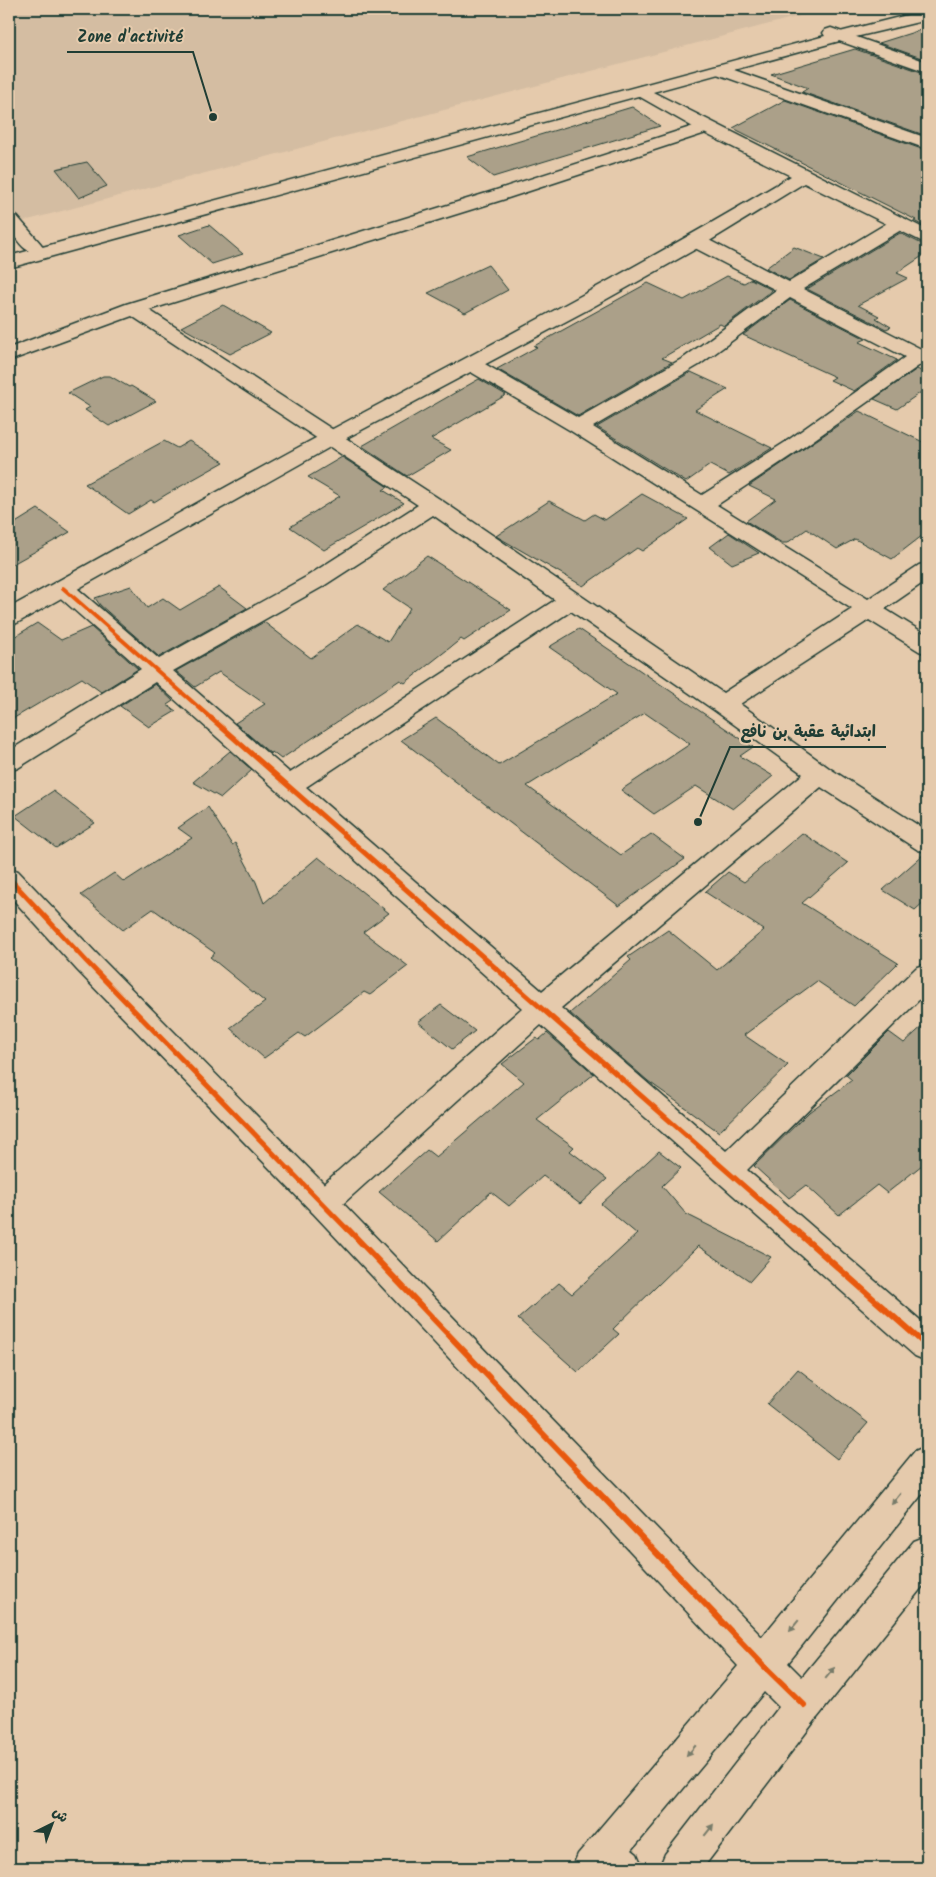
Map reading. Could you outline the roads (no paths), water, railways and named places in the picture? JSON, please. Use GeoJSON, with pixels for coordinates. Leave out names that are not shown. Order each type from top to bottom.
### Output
{"type":"FeatureCollection","features":[{"type":"Feature","properties":{"kind":"street"},"geometry":{"type":"LineString","coordinates":[[9,262],[720,70],[921,9]]}},
{"type":"Feature","properties":{"kind":"street"},"geometry":{"type":"LineString","coordinates":[[836,35],[927,15]]}},
{"type":"Feature","properties":{"kind":"street"},"geometry":{"type":"LineString","coordinates":[[836,35],[927,67]]}},
{"type":"Feature","properties":{"kind":"street"},"geometry":{"type":"LineString","coordinates":[[720,70],[927,144]]}},
{"type":"Feature","properties":{"kind":"street"},"geometry":{"type":"LineString","coordinates":[[9,254],[601,96],[641,91],[706,127],[927,237]]}},
{"type":"Feature","properties":{"kind":"street"},"geometry":{"type":"LineString","coordinates":[[9,355],[80,326],[199,286],[428,218],[706,127]]}},
{"type":"Feature","properties":{"kind":"street"},"geometry":{"type":"LineString","coordinates":[[9,618],[332,438],[582,305],[696,241],[803,176]]}},
{"type":"Feature","properties":{"kind":"street"},"geometry":{"type":"LineString","coordinates":[[9,218],[34,248]]}},
{"type":"Feature","properties":{"kind":"street"},"geometry":{"type":"LineString","coordinates":[[578,427],[692,361],[790,289],[900,223]]}},
{"type":"Feature","properties":{"kind":"street"},"geometry":{"type":"LineString","coordinates":[[696,241],[923,359],[703,504]]}},
{"type":"Feature","properties":{"kind":"street"},"geometry":{"type":"LineString","coordinates":[[133,308],[433,505],[723,704],[820,774],[927,843]]}},
{"type":"Feature","properties":{"kind":"street"},"geometry":{"type":"LineString","coordinates":[[471,364],[703,504],[927,646]]}},
{"type":"Feature","properties":{"kind":"street"},"geometry":{"type":"LineString","coordinates":[[9,762],[157,670],[314,582],[433,505]]}},
{"type":"Feature","properties":{"kind":"street"},"geometry":{"type":"LineString","coordinates":[[723,704],[781,668],[927,570]]}},
{"type":"Feature","properties":{"kind":"street"},"geometry":{"type":"LineString","coordinates":[[63,588],[927,1346]]}},
{"type":"Feature","properties":{"kind":"street"},"geometry":{"type":"LineString","coordinates":[[290,786],[570,600]]}},
{"type":"Feature","properties":{"kind":"street"},"geometry":{"type":"LineString","coordinates":[[323,1203],[542,1007],[672,896],[820,774]]}},
{"type":"Feature","properties":{"kind":"street"},"geometry":{"type":"LineString","coordinates":[[9,878],[87,962],[323,1203],[804,1705]]}},
{"type":"Feature","properties":{"kind":"street"},"geometry":{"type":"LineString","coordinates":[[727,1170],[927,975]]}},
{"type":"Feature","properties":{"kind":"street"},"geometry":{"type":"LineString","coordinates":[[607,1863],[763,1664],[927,1462]]}},
{"type":"Feature","properties":{"kind":"street"},"geometry":{"type":"LineString","coordinates":[[679,1868],[804,1705],[927,1553]]}},
{"type":"Feature","properties":{"kind":"place","name":"Zone d'activité"},"geometry":{"type":"Point","coordinates":[213,117]}},
{"type":"Feature","properties":{"kind":"place","name":"ابتدائية عقبة بن نافع"},"geometry":{"type":"Point","coordinates":[698,822]}}]}
